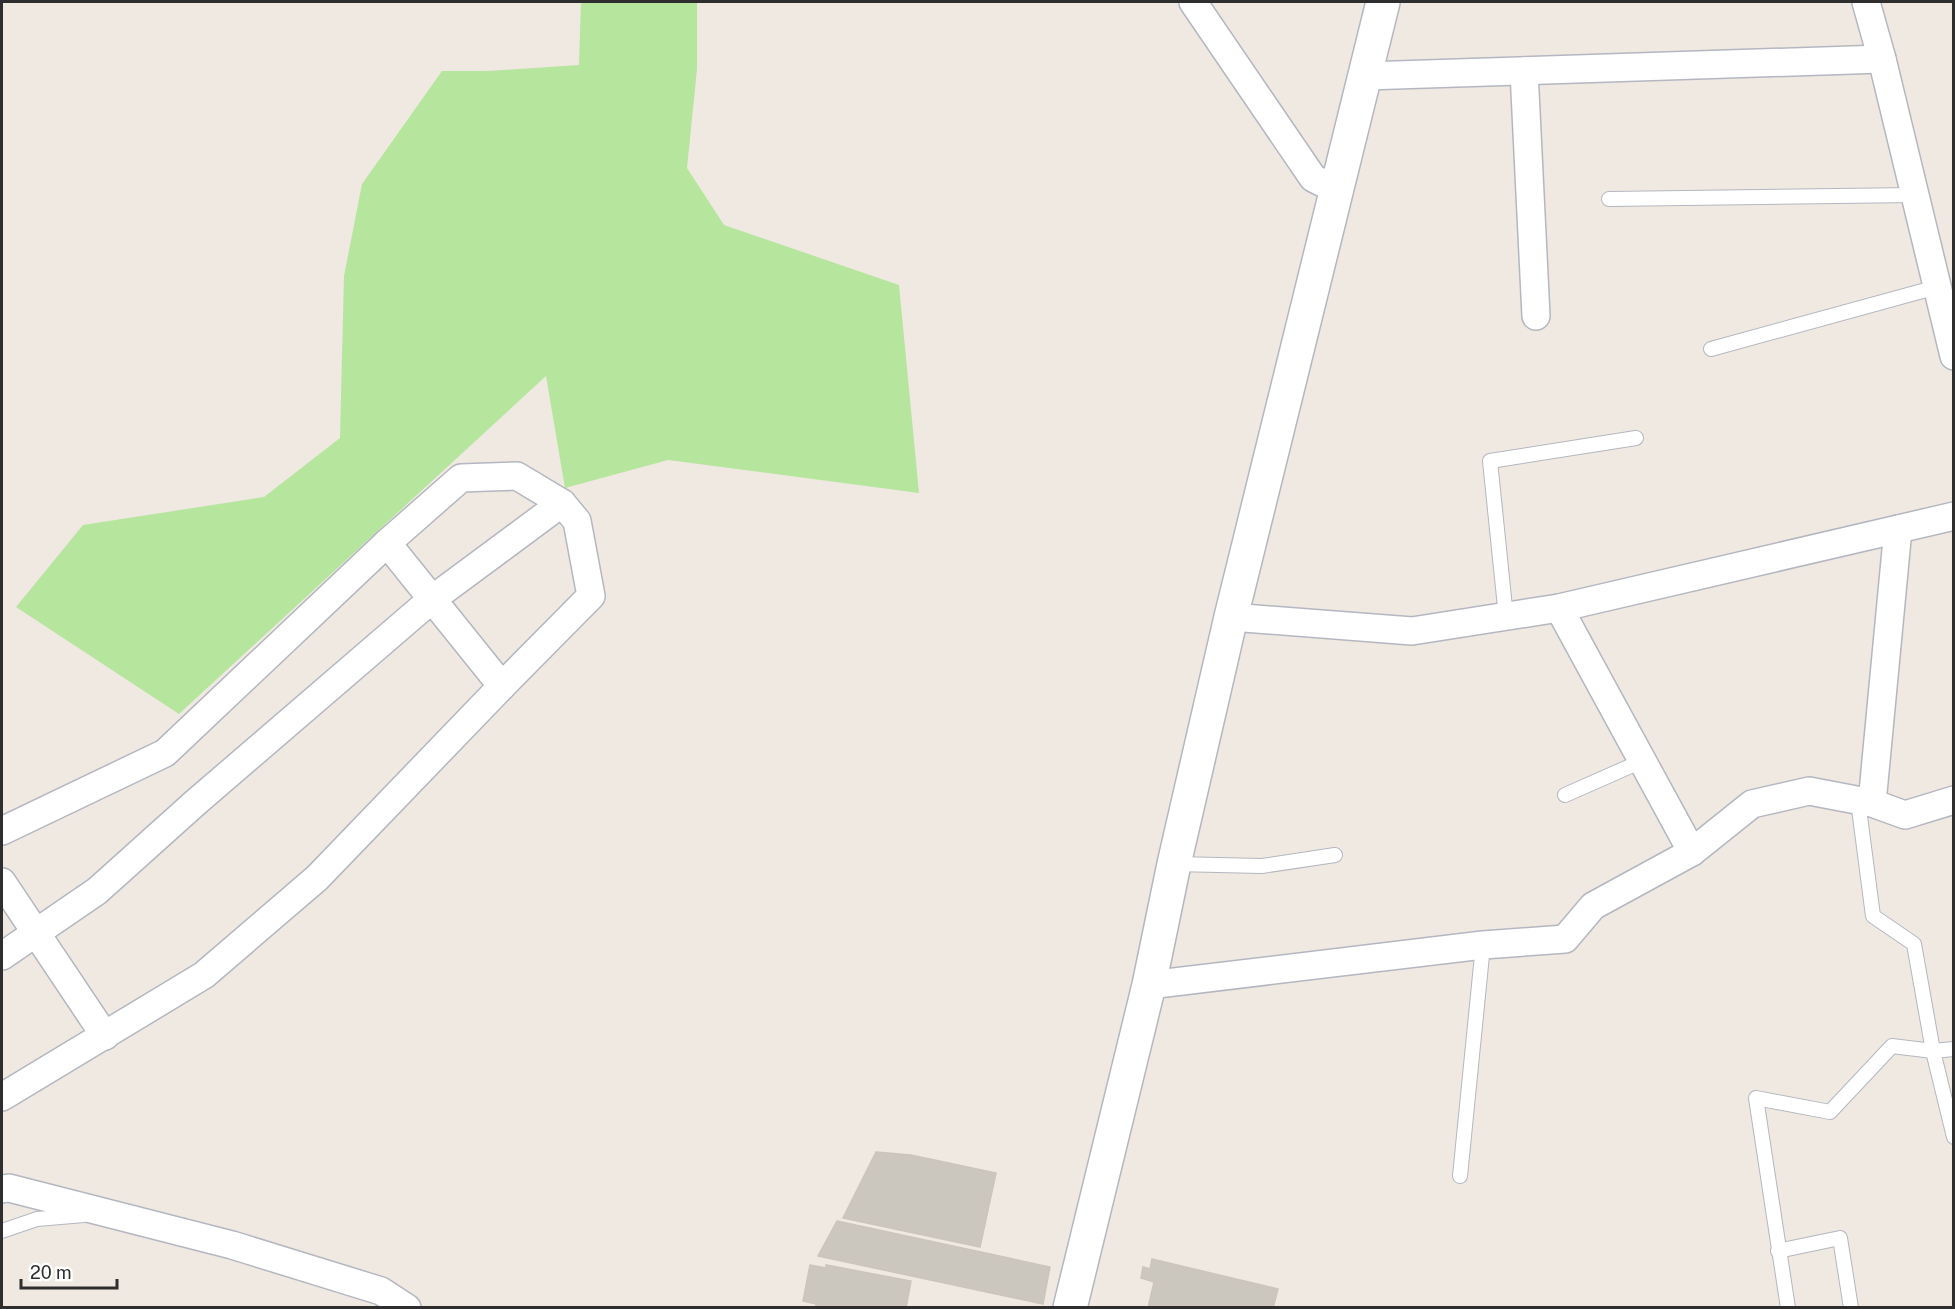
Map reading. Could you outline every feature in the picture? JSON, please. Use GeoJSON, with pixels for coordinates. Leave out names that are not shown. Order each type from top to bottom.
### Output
{"type":"FeatureCollection","features":[{"type":"Feature","properties":{"kind":"street"},"geometry":{"type":"LineString","coordinates":[[1193,2],[1313,178],[1337,190]]}},
{"type":"Feature","properties":{"kind":"street"},"geometry":{"type":"LineString","coordinates":[[1070,1308],[1149,985],[1174,864],[1231,617],[1383,2]]}},
{"type":"Feature","properties":{"kind":"street"},"geometry":{"type":"LineString","coordinates":[[1866,2],[1882,59],[1953,356]]}},
{"type":"Feature","properties":{"kind":"street"},"geometry":{"type":"LineString","coordinates":[[1365,76],[1882,59]]}},
{"type":"Feature","properties":{"kind":"street"},"geometry":{"type":"LineString","coordinates":[[1524,71],[1536,316]]}},
{"type":"Feature","properties":{"kind":"street"},"geometry":{"type":"LineString","coordinates":[[2,831],[165,753],[387,543],[461,478],[517,476],[562,503],[577,521],[591,597],[317,878],[204,975],[2,1097]]}},
{"type":"Feature","properties":{"kind":"street"},"geometry":{"type":"LineString","coordinates":[[2,956],[97,891],[195,803],[431,600],[562,503]]}},
{"type":"Feature","properties":{"kind":"street"},"geometry":{"type":"LineString","coordinates":[[1231,617],[1412,631],[1559,608],[1953,516]]}},
{"type":"Feature","properties":{"kind":"street"},"geometry":{"type":"LineString","coordinates":[[1865,802],[1898,529]]}},
{"type":"Feature","properties":{"kind":"street"},"geometry":{"type":"LineString","coordinates":[[387,543],[502,686]]}},
{"type":"Feature","properties":{"kind":"street"},"geometry":{"type":"LineString","coordinates":[[1559,608],[1692,852]]}},
{"type":"Feature","properties":{"kind":"street"},"geometry":{"type":"LineString","coordinates":[[1149,985],[1483,945],[1565,939],[1593,906],[1692,852],[1752,804],[1809,791],[1865,802],[1905,815],[1953,800]]}},
{"type":"Feature","properties":{"kind":"street"},"geometry":{"type":"LineString","coordinates":[[2,882],[105,1036]]}},
{"type":"Feature","properties":{"kind":"street"},"geometry":{"type":"LineString","coordinates":[[2,1189],[9,1188],[232,1245],[381,1291],[407,1308]]}},
{"type":"Feature","properties":{"kind":"lane"},"geometry":{"type":"LineString","coordinates":[[1609,198],[1915,195]]}},
{"type":"Feature","properties":{"kind":"lane"},"geometry":{"type":"LineString","coordinates":[[1711,349],[1937,287]]}},
{"type":"Feature","properties":{"kind":"lane"},"geometry":{"type":"LineString","coordinates":[[1506,617],[1490,461],[1636,438]]}},
{"type":"Feature","properties":{"kind":"lane"},"geometry":{"type":"LineString","coordinates":[[1565,795],[1642,761]]}},
{"type":"Feature","properties":{"kind":"lane"},"geometry":{"type":"LineString","coordinates":[[1865,802],[1873,916],[1914,944],[1933,1051],[1953,1137]]}},
{"type":"Feature","properties":{"kind":"lane"},"geometry":{"type":"LineString","coordinates":[[1174,864],[1262,866],[1335,855]]}},
{"type":"Feature","properties":{"kind":"lane"},"geometry":{"type":"LineString","coordinates":[[1460,1176],[1483,945]]}},
{"type":"Feature","properties":{"kind":"lane"},"geometry":{"type":"LineString","coordinates":[[1788,1308],[1756,1098],[1830,1112],[1892,1046],[1933,1051],[1953,1049]]}},
{"type":"Feature","properties":{"kind":"lane"},"geometry":{"type":"LineString","coordinates":[[2,1232],[37,1219],[110,1213]]}},
{"type":"Feature","properties":{"kind":"lane"},"geometry":{"type":"LineString","coordinates":[[1778,1251],[1840,1238],[1851,1308]]}},
{"type":"Feature","properties":{"kind":"green space"},"geometry":{"type":"Polygon","coordinates":[[[581,2],[697,2],[697,69],[687,168],[724,225],[899,285],[919,493],[668,460],[565,488],[546,376],[179,714],[16,607],[83,525],[264,497],[340,438],[344,276],[362,184],[442,71],[488,71],[579,65],[581,2]]]}},
{"type":"Feature","properties":{"kind":"building"},"geometry":{"type":"Polygon","coordinates":[[[876,1152],[911,1155],[996,1173],[980,1247],[843,1218],[876,1152]]]}},
{"type":"Feature","properties":{"kind":"building"},"geometry":{"type":"Polygon","coordinates":[[[837,1221],[1050,1267],[1043,1304],[818,1256],[837,1221]]]}},
{"type":"Feature","properties":{"kind":"building"},"geometry":{"type":"Polygon","coordinates":[[[1152,1259],[1278,1289],[1273,1308],[1148,1308],[1154,1282],[1141,1278],[1143,1267],[1150,1269],[1152,1259]]]}},
{"type":"Feature","properties":{"kind":"building"},"geometry":{"type":"Polygon","coordinates":[[[810,1265],[826,1268],[826,1265],[911,1281],[906,1308],[816,1308],[816,1304],[803,1301],[810,1265]]]}}]}
